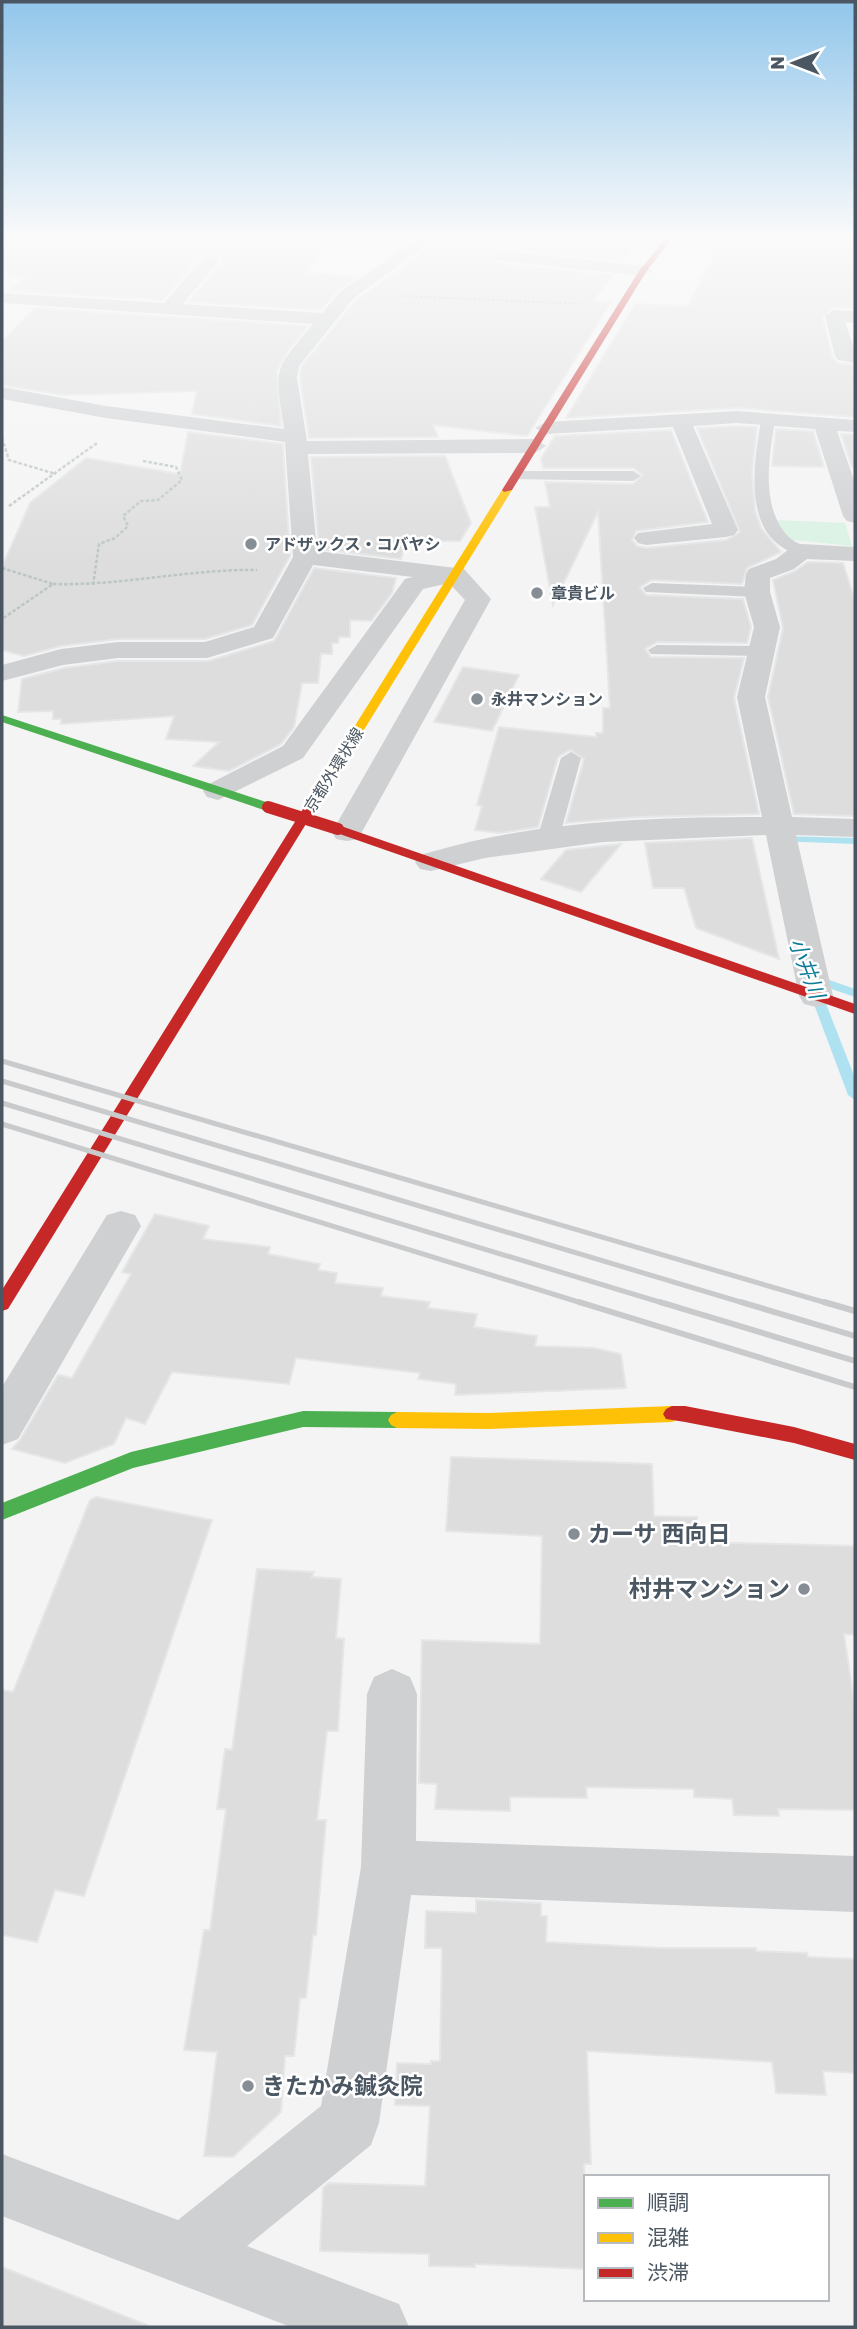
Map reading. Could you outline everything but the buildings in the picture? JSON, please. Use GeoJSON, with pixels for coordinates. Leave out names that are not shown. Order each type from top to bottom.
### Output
{"type":"FeatureCollection","features":[{"type":"Feature","properties":{"kind":"main road","name":"京都外環状線"},"geometry":{"type":"LineString","coordinates":[[2,1304],[596,347]]}},
{"type":"Feature","properties":{"kind":"main road"},"geometry":{"type":"LineString","coordinates":[[2,718],[342,831],[855,1009]]}},
{"type":"Feature","properties":{"kind":"main road"},"geometry":{"type":"LineString","coordinates":[[2,1512],[131,1460],[303,1419],[488,1421],[685,1414],[794,1435],[855,1452]]}},
{"type":"Feature","properties":{"kind":"street"},"geometry":{"type":"LineString","coordinates":[[2,673],[61,657],[118,650],[207,650],[264,632],[301,565],[295,442],[287,378],[289,365],[303,347]]}},
{"type":"Feature","properties":{"kind":"street"},"geometry":{"type":"LineString","coordinates":[[842,347],[845,356],[855,356]]}},
{"type":"Feature","properties":{"kind":"street"},"geometry":{"type":"LineString","coordinates":[[2,393],[295,442],[540,437],[680,419],[737,417],[825,426],[855,426]]}},
{"type":"Feature","properties":{"kind":"street"},"geometry":{"type":"LineString","coordinates":[[646,538],[726,530],[680,419]]}},
{"type":"Feature","properties":{"kind":"street"},"geometry":{"type":"LineString","coordinates":[[825,426],[855,516]]}},
{"type":"Feature","properties":{"kind":"street"},"geometry":{"type":"LineString","coordinates":[[817,996],[751,697],[767,627],[757,592],[758,574],[785,564],[802,551],[855,554]]}},
{"type":"Feature","properties":{"kind":"street"},"geometry":{"type":"LineString","coordinates":[[301,565],[455,574],[478,599],[342,831]]}},
{"type":"Feature","properties":{"kind":"street"},"geometry":{"type":"LineString","coordinates":[[218,791],[293,752],[414,584],[455,574]]}},
{"type":"Feature","properties":{"kind":"street"},"geometry":{"type":"LineString","coordinates":[[431,862],[452,854],[548,839],[651,828],[781,824],[855,828]]}},
{"type":"Feature","properties":{"kind":"street"},"geometry":{"type":"LineString","coordinates":[[2,1426],[121,1226]]}},
{"type":"Feature","properties":{"kind":"street"},"geometry":{"type":"LineString","coordinates":[[186,2254],[349,2123],[388,1867],[392,1694]]}},
{"type":"Feature","properties":{"kind":"street"},"geometry":{"type":"LineString","coordinates":[[388,1867],[855,1884]]}},
{"type":"Feature","properties":{"kind":"street"},"geometry":{"type":"LineString","coordinates":[[2,2185],[376,2327]]}},
{"type":"Feature","properties":{"kind":"lane"},"geometry":{"type":"LineString","coordinates":[[768,421],[760,467],[765,504],[779,538],[802,551]]}},
{"type":"Feature","properties":{"kind":"lane"},"geometry":{"type":"LineString","coordinates":[[518,476],[633,476]]}},
{"type":"Feature","properties":{"kind":"lane"},"geometry":{"type":"LineString","coordinates":[[652,588],[757,592]]}},
{"type":"Feature","properties":{"kind":"lane"},"geometry":{"type":"LineString","coordinates":[[657,650],[760,651]]}},
{"type":"Feature","properties":{"kind":"lane"},"geometry":{"type":"LineString","coordinates":[[548,839],[571,758]]}},
{"type":"Feature","properties":{"kind":"path"},"geometry":{"type":"LineString","coordinates":[[9,506],[96,446],[106,412]]}},
{"type":"Feature","properties":{"kind":"path"},"geometry":{"type":"LineString","coordinates":[[2,438],[9,460],[56,474]]}},
{"type":"Feature","properties":{"kind":"path"},"geometry":{"type":"LineString","coordinates":[[93,585],[99,544],[115,538],[128,526],[123,516],[141,501],[158,500],[182,480],[176,467],[143,461]]}},
{"type":"Feature","properties":{"kind":"path"},"geometry":{"type":"LineString","coordinates":[[2,568],[52,584],[93,585],[226,568],[301,565]]}},
{"type":"Feature","properties":{"kind":"path"},"geometry":{"type":"LineString","coordinates":[[2,619],[52,584]]}},
{"type":"Feature","properties":{"kind":"green space"},"geometry":{"type":"Polygon","coordinates":[[[778,520],[845,523],[852,546],[784,539],[778,520]]]}},
{"type":"Feature","properties":{"kind":"waterway"},"geometry":{"type":"LineString","coordinates":[[780,839],[855,841]]}},
{"type":"Feature","properties":{"kind":"waterway"},"geometry":{"type":"LineString","coordinates":[[815,979],[855,993]]}},
{"type":"Feature","properties":{"kind":"waterway","name":"小井川"},"geometry":{"type":"LineString","coordinates":[[815,991],[855,1095]]}},
{"type":"Feature","properties":{"kind":"railway"},"geometry":{"type":"LineString","coordinates":[[2,1061],[830,1304]]}},
{"type":"Feature","properties":{"kind":"railway"},"geometry":{"type":"LineString","coordinates":[[2,1081],[747,1304]]}},
{"type":"Feature","properties":{"kind":"railway"},"geometry":{"type":"LineString","coordinates":[[2,1103],[666,1304]]}},
{"type":"Feature","properties":{"kind":"railway"},"geometry":{"type":"LineString","coordinates":[[2,1124],[585,1304]]}},
{"type":"Feature","properties":{"kind":"railway"},"geometry":{"type":"LineString","coordinates":[[579,1302],[855,1387]]}},
{"type":"Feature","properties":{"kind":"railway"},"geometry":{"type":"LineString","coordinates":[[660,1302],[855,1361]]}},
{"type":"Feature","properties":{"kind":"railway"},"geometry":{"type":"LineString","coordinates":[[741,1302],[855,1336]]}},
{"type":"Feature","properties":{"kind":"railway"},"geometry":{"type":"LineString","coordinates":[[824,1302],[855,1311]]}},
{"type":"Feature","properties":{"kind":"traffic: fast"},"geometry":{"type":"LineString","coordinates":[[2,718],[268,807]]}},
{"type":"Feature","properties":{"kind":"traffic: fast"},"geometry":{"type":"LineString","coordinates":[[2,1512],[131,1460],[303,1419],[397,1420]]}},
{"type":"Feature","properties":{"kind":"traffic: slow"},"geometry":{"type":"LineString","coordinates":[[319,793],[507,490]]}},
{"type":"Feature","properties":{"kind":"traffic: slow"},"geometry":{"type":"LineString","coordinates":[[397,1420],[488,1421],[672,1414]]}},
{"type":"Feature","properties":{"kind":"traffic: jam"},"geometry":{"type":"LineString","coordinates":[[507,490],[596,347]]}},
{"type":"Feature","properties":{"kind":"traffic: jam"},"geometry":{"type":"LineString","coordinates":[[2,1304],[319,793]]}},
{"type":"Feature","properties":{"kind":"traffic: jam"},"geometry":{"type":"LineString","coordinates":[[268,807],[338,829]]}},
{"type":"Feature","properties":{"kind":"traffic: jam"},"geometry":{"type":"LineString","coordinates":[[338,829],[855,1009]]}},
{"type":"Feature","properties":{"kind":"traffic: jam"},"geometry":{"type":"LineString","coordinates":[[672,1414],[685,1414],[794,1435],[855,1452]]}},
{"type":"Feature","properties":{"kind":"place","name":"アドザックス・コバヤシ"},"geometry":{"type":"Point","coordinates":[251,544]}},
{"type":"Feature","properties":{"kind":"place","name":"章貴ビル"},"geometry":{"type":"Point","coordinates":[537,593]}},
{"type":"Feature","properties":{"kind":"place","name":"永井マンション"},"geometry":{"type":"Point","coordinates":[477,699]}},
{"type":"Feature","properties":{"kind":"place","name":"カーサ 西向日"},"geometry":{"type":"Point","coordinates":[574,1534]}},
{"type":"Feature","properties":{"kind":"place","name":"村井マンション"},"geometry":{"type":"Point","coordinates":[804,1589]}},
{"type":"Feature","properties":{"kind":"place","name":"きたかみ鍼灸院"},"geometry":{"type":"Point","coordinates":[248,2086]}}]}
